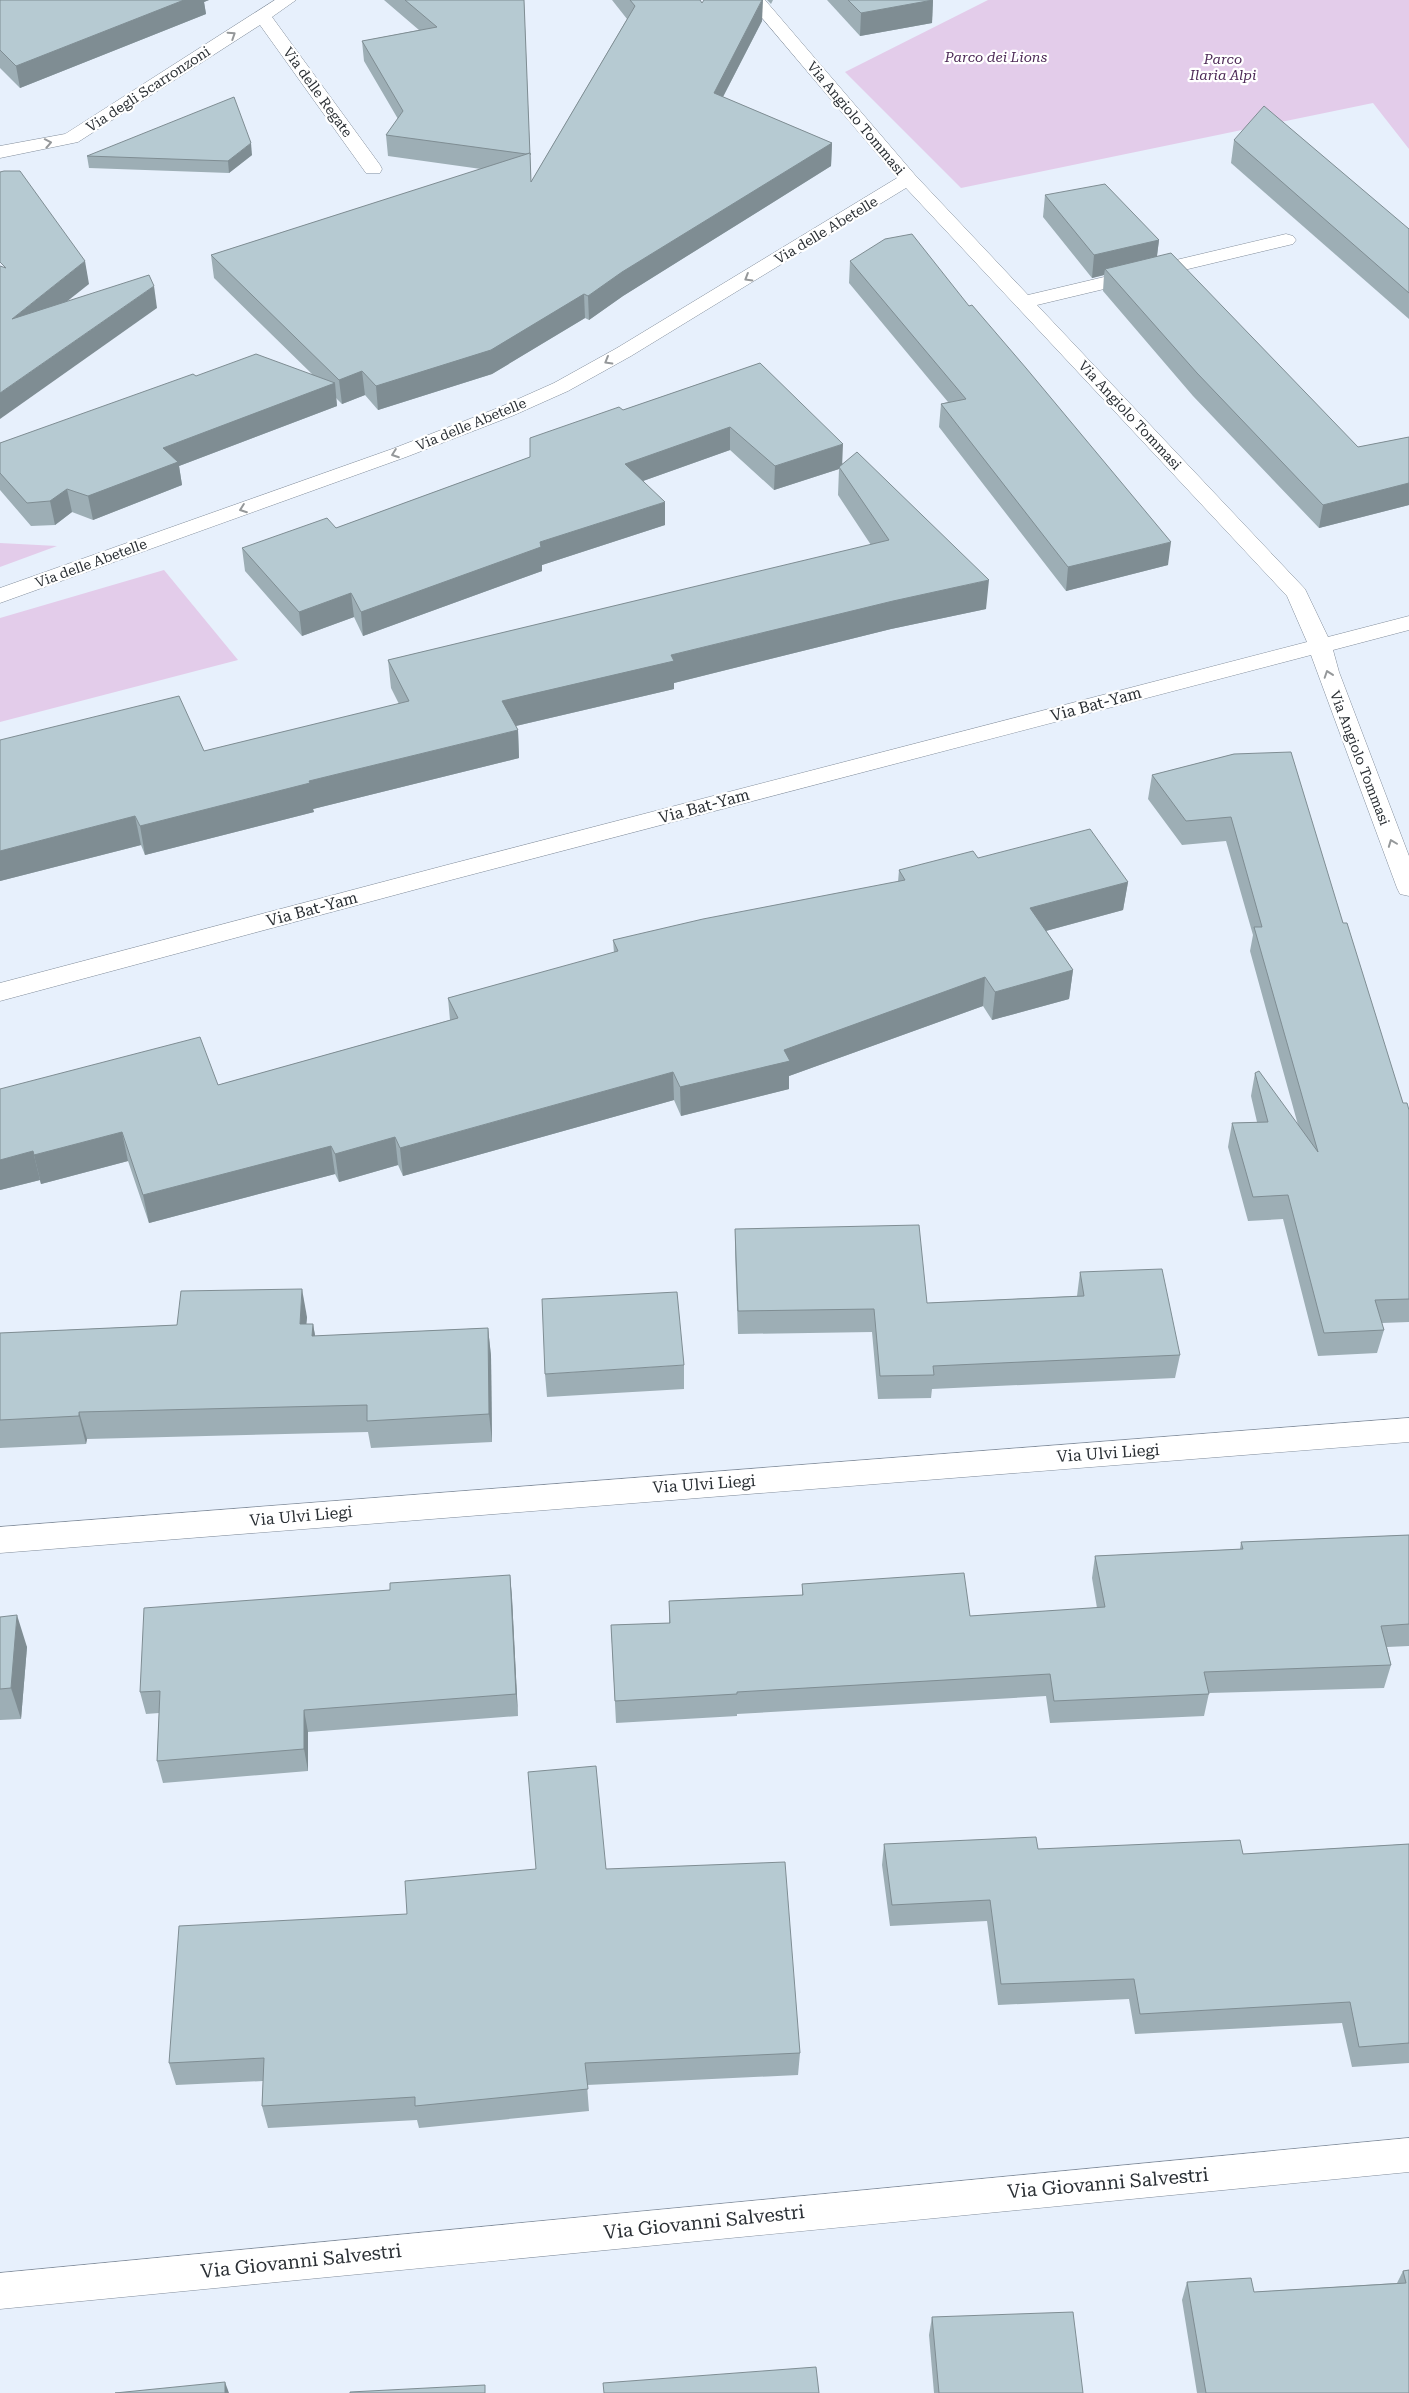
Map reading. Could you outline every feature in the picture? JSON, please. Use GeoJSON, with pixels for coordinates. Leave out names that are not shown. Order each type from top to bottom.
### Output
{"type":"FeatureCollection","features":[{"type":"Feature","properties":{"kind":"street","name":"Via degli Scarronzoni"},"geometry":{"type":"LineString","coordinates":[[0,152],[71,138],[287,0]]}},
{"type":"Feature","properties":{"kind":"street","name":"Via Angiolo Tommasi"},"geometry":{"type":"LineString","coordinates":[[756,0],[908,179],[1297,594],[1320,645],[1327,672],[1409,888]]}},
{"type":"Feature","properties":{"kind":"street","name":"Via delle Regate"},"geometry":{"type":"LineString","coordinates":[[262,16],[373,168]]}},
{"type":"Feature","properties":{"kind":"street","name":"Via delle Abetelle"},"geometry":{"type":"LineString","coordinates":[[0,596],[399,452],[505,412],[561,387],[624,352],[908,179]]}},
{"type":"Feature","properties":{"kind":"street"},"geometry":{"type":"LineString","coordinates":[[1025,302],[1286,240]]}},
{"type":"Feature","properties":{"kind":"street","name":"Via Bat-Yam"},"geometry":{"type":"LineString","coordinates":[[0,992],[1409,623]]}},
{"type":"Feature","properties":{"kind":"street","name":"Via Ulvi Liegi"},"geometry":{"type":"LineString","coordinates":[[0,1540],[1409,1430]]}},
{"type":"Feature","properties":{"kind":"street","name":"Via Giovanni Salvestri"},"geometry":{"type":"LineString","coordinates":[[0,2291],[1409,2155]]}},
{"type":"Feature","properties":{"kind":"green space","name":"Parco Ilaria Alpi"},"geometry":{"type":"Polygon","coordinates":[[[988,0],[1409,0],[1409,149],[1373,103],[961,188],[845,72],[988,0]]]}},
{"type":"Feature","properties":{"kind":"green space"},"geometry":{"type":"Polygon","coordinates":[[[0,543],[57,546],[0,567],[0,543]]]}},
{"type":"Feature","properties":{"kind":"green space"},"geometry":{"type":"Polygon","coordinates":[[[164,570],[238,660],[0,722],[0,618],[164,570]]]}},
{"type":"Feature","properties":{"kind":"building"},"geometry":{"type":"Polygon","coordinates":[[[0,0],[184,0],[16,66],[0,50],[0,0]]]}},
{"type":"Feature","properties":{"kind":"building"},"geometry":{"type":"Polygon","coordinates":[[[405,0],[524,0],[530,153],[386,135],[403,111],[362,41],[437,27],[405,0]]]}},
{"type":"Feature","properties":{"kind":"building"},"geometry":{"type":"Polygon","coordinates":[[[630,0],[700,0],[702,3],[704,0],[762,0],[714,93],[832,143],[622,272],[588,296],[584,294],[491,350],[376,386],[362,371],[339,380],[211,255],[530,153],[531,182],[635,6],[630,0]]]}},
{"type":"Feature","properties":{"kind":"building"},"geometry":{"type":"Polygon","coordinates":[[[848,0],[933,0],[861,13],[848,0]]]}},
{"type":"Feature","properties":{"kind":"building"},"geometry":{"type":"Polygon","coordinates":[[[234,97],[251,143],[228,161],[87,156],[234,97]]]}},
{"type":"Feature","properties":{"kind":"building"},"geometry":{"type":"Polygon","coordinates":[[[1264,106],[1409,229],[1409,293],[1234,140],[1264,106]]]}},
{"type":"Feature","properties":{"kind":"building"},"geometry":{"type":"Polygon","coordinates":[[[20,171],[85,261],[12,319],[149,275],[154,286],[0,393],[0,266],[6,268],[0,262],[0,172],[20,171]]]}},
{"type":"Feature","properties":{"kind":"building"},"geometry":{"type":"Polygon","coordinates":[[[1105,184],[1159,240],[1094,255],[1045,195],[1105,184]]]}},
{"type":"Feature","properties":{"kind":"building"},"geometry":{"type":"Polygon","coordinates":[[[912,234],[969,306],[972,305],[1026,368],[1171,542],[1068,567],[941,404],[966,399],[850,261],[885,239],[912,234]]]}},
{"type":"Feature","properties":{"kind":"building"},"geometry":{"type":"Polygon","coordinates":[[[1171,253],[1358,447],[1409,437],[1409,483],[1323,505],[1197,373],[1105,269],[1171,253]]]}},
{"type":"Feature","properties":{"kind":"building"},"geometry":{"type":"Polygon","coordinates":[[[256,354],[335,383],[163,448],[178,462],[88,496],[67,489],[50,501],[27,503],[0,473],[0,443],[193,374],[196,376],[256,354]]]}},
{"type":"Feature","properties":{"kind":"building"},"geometry":{"type":"Polygon","coordinates":[[[760,363],[843,444],[775,466],[730,427],[625,464],[665,502],[540,542],[541,547],[361,612],[351,593],[299,612],[242,548],[327,518],[336,528],[530,457],[530,438],[619,407],[623,410],[760,363]]]}},
{"type":"Feature","properties":{"kind":"building"},"geometry":{"type":"Polygon","coordinates":[[[857,452],[989,580],[893,601],[671,655],[674,661],[502,701],[518,730],[309,781],[310,783],[140,826],[135,816],[0,851],[0,740],[179,696],[204,751],[409,701],[388,660],[889,540],[839,467],[857,452]]]}},
{"type":"Feature","properties":{"kind":"building"},"geometry":{"type":"Polygon","coordinates":[[[1291,752],[1343,923],[1347,923],[1403,1103],[1407,1103],[1409,1110],[1409,1299],[1375,1300],[1384,1330],[1324,1333],[1288,1195],[1253,1197],[1232,1123],[1268,1122],[1255,1073],[1259,1071],[1318,1152],[1254,927],[1262,927],[1231,817],[1186,821],[1152,775],[1234,754],[1291,752]]]}},
{"type":"Feature","properties":{"kind":"building"},"geometry":{"type":"Polygon","coordinates":[[[1090,829],[1128,882],[1030,908],[1073,970],[995,992],[985,977],[784,1050],[790,1061],[680,1087],[673,1072],[400,1148],[395,1137],[335,1154],[331,1146],[143,1195],[122,1132],[34,1155],[33,1151],[0,1160],[0,1089],[200,1037],[218,1085],[458,1018],[448,998],[618,951],[613,940],[703,919],[905,880],[899,870],[973,851],[978,858],[1090,829]]]}},
{"type":"Feature","properties":{"kind":"building"},"geometry":{"type":"Polygon","coordinates":[[[919,1225],[927,1303],[1084,1296],[1080,1272],[1162,1269],[1180,1355],[933,1366],[934,1375],[880,1376],[874,1309],[738,1311],[735,1229],[919,1225]]]}},
{"type":"Feature","properties":{"kind":"building"},"geometry":{"type":"Polygon","coordinates":[[[302,1289],[300,1324],[313,1324],[312,1336],[488,1328],[489,1414],[367,1421],[367,1405],[79,1412],[79,1416],[0,1420],[0,1333],[177,1325],[181,1291],[302,1289]]]}},
{"type":"Feature","properties":{"kind":"building"},"geometry":{"type":"Polygon","coordinates":[[[677,1292],[684,1365],[545,1374],[542,1299],[677,1292]]]}},
{"type":"Feature","properties":{"kind":"building"},"geometry":{"type":"Polygon","coordinates":[[[1409,1535],[1409,1624],[1381,1626],[1391,1665],[1204,1672],[1209,1694],[1054,1701],[1050,1674],[615,1701],[611,1625],[670,1623],[669,1601],[803,1595],[802,1584],[964,1573],[970,1616],[1105,1607],[1095,1556],[1243,1549],[1241,1542],[1409,1535]]]}},
{"type":"Feature","properties":{"kind":"building"},"geometry":{"type":"Polygon","coordinates":[[[510,1575],[516,1694],[304,1710],[304,1749],[157,1761],[160,1691],[140,1692],[144,1608],[390,1590],[390,1583],[510,1575]]]}},
{"type":"Feature","properties":{"kind":"building"},"geometry":{"type":"Polygon","coordinates":[[[17,1615],[11,1688],[0,1689],[0,1617],[17,1615]]]}},
{"type":"Feature","properties":{"kind":"building"},"geometry":{"type":"Polygon","coordinates":[[[596,1766],[606,1869],[785,1862],[800,2053],[585,2063],[588,2089],[415,2106],[415,2097],[262,2106],[264,2058],[169,2063],[179,1926],[407,1914],[405,1881],[536,1869],[528,1772],[596,1766]]]}},
{"type":"Feature","properties":{"kind":"building"},"geometry":{"type":"Polygon","coordinates":[[[1036,1837],[1038,1849],[1240,1840],[1243,1854],[1409,1844],[1409,2043],[1359,2047],[1350,2002],[1140,2014],[1134,1979],[1001,1984],[990,1900],[892,1905],[884,1844],[1036,1837]]]}},
{"type":"Feature","properties":{"kind":"building"},"geometry":{"type":"Polygon","coordinates":[[[1409,2270],[1409,2393],[1206,2393],[1187,2282],[1251,2278],[1254,2292],[1406,2283],[1403,2271],[1409,2270]]]}},
{"type":"Feature","properties":{"kind":"building"},"geometry":{"type":"Polygon","coordinates":[[[1073,2312],[1083,2393],[939,2393],[932,2317],[1073,2312]]]}},
{"type":"Feature","properties":{"kind":"building"},"geometry":{"type":"Polygon","coordinates":[[[816,2367],[819,2393],[604,2393],[603,2383],[816,2367]]]}},
{"type":"Feature","properties":{"kind":"building"},"geometry":{"type":"Polygon","coordinates":[[[225,2382],[225,2393],[115,2393],[225,2382]]]}},
{"type":"Feature","properties":{"kind":"building"},"geometry":{"type":"Polygon","coordinates":[[[485,2385],[485,2393],[350,2393],[350,2392],[485,2385]]]}},
{"type":"Feature","properties":{"kind":"park label","name":"Parco dei Lions"},"geometry":{"type":"Point","coordinates":[996,57]}}]}
